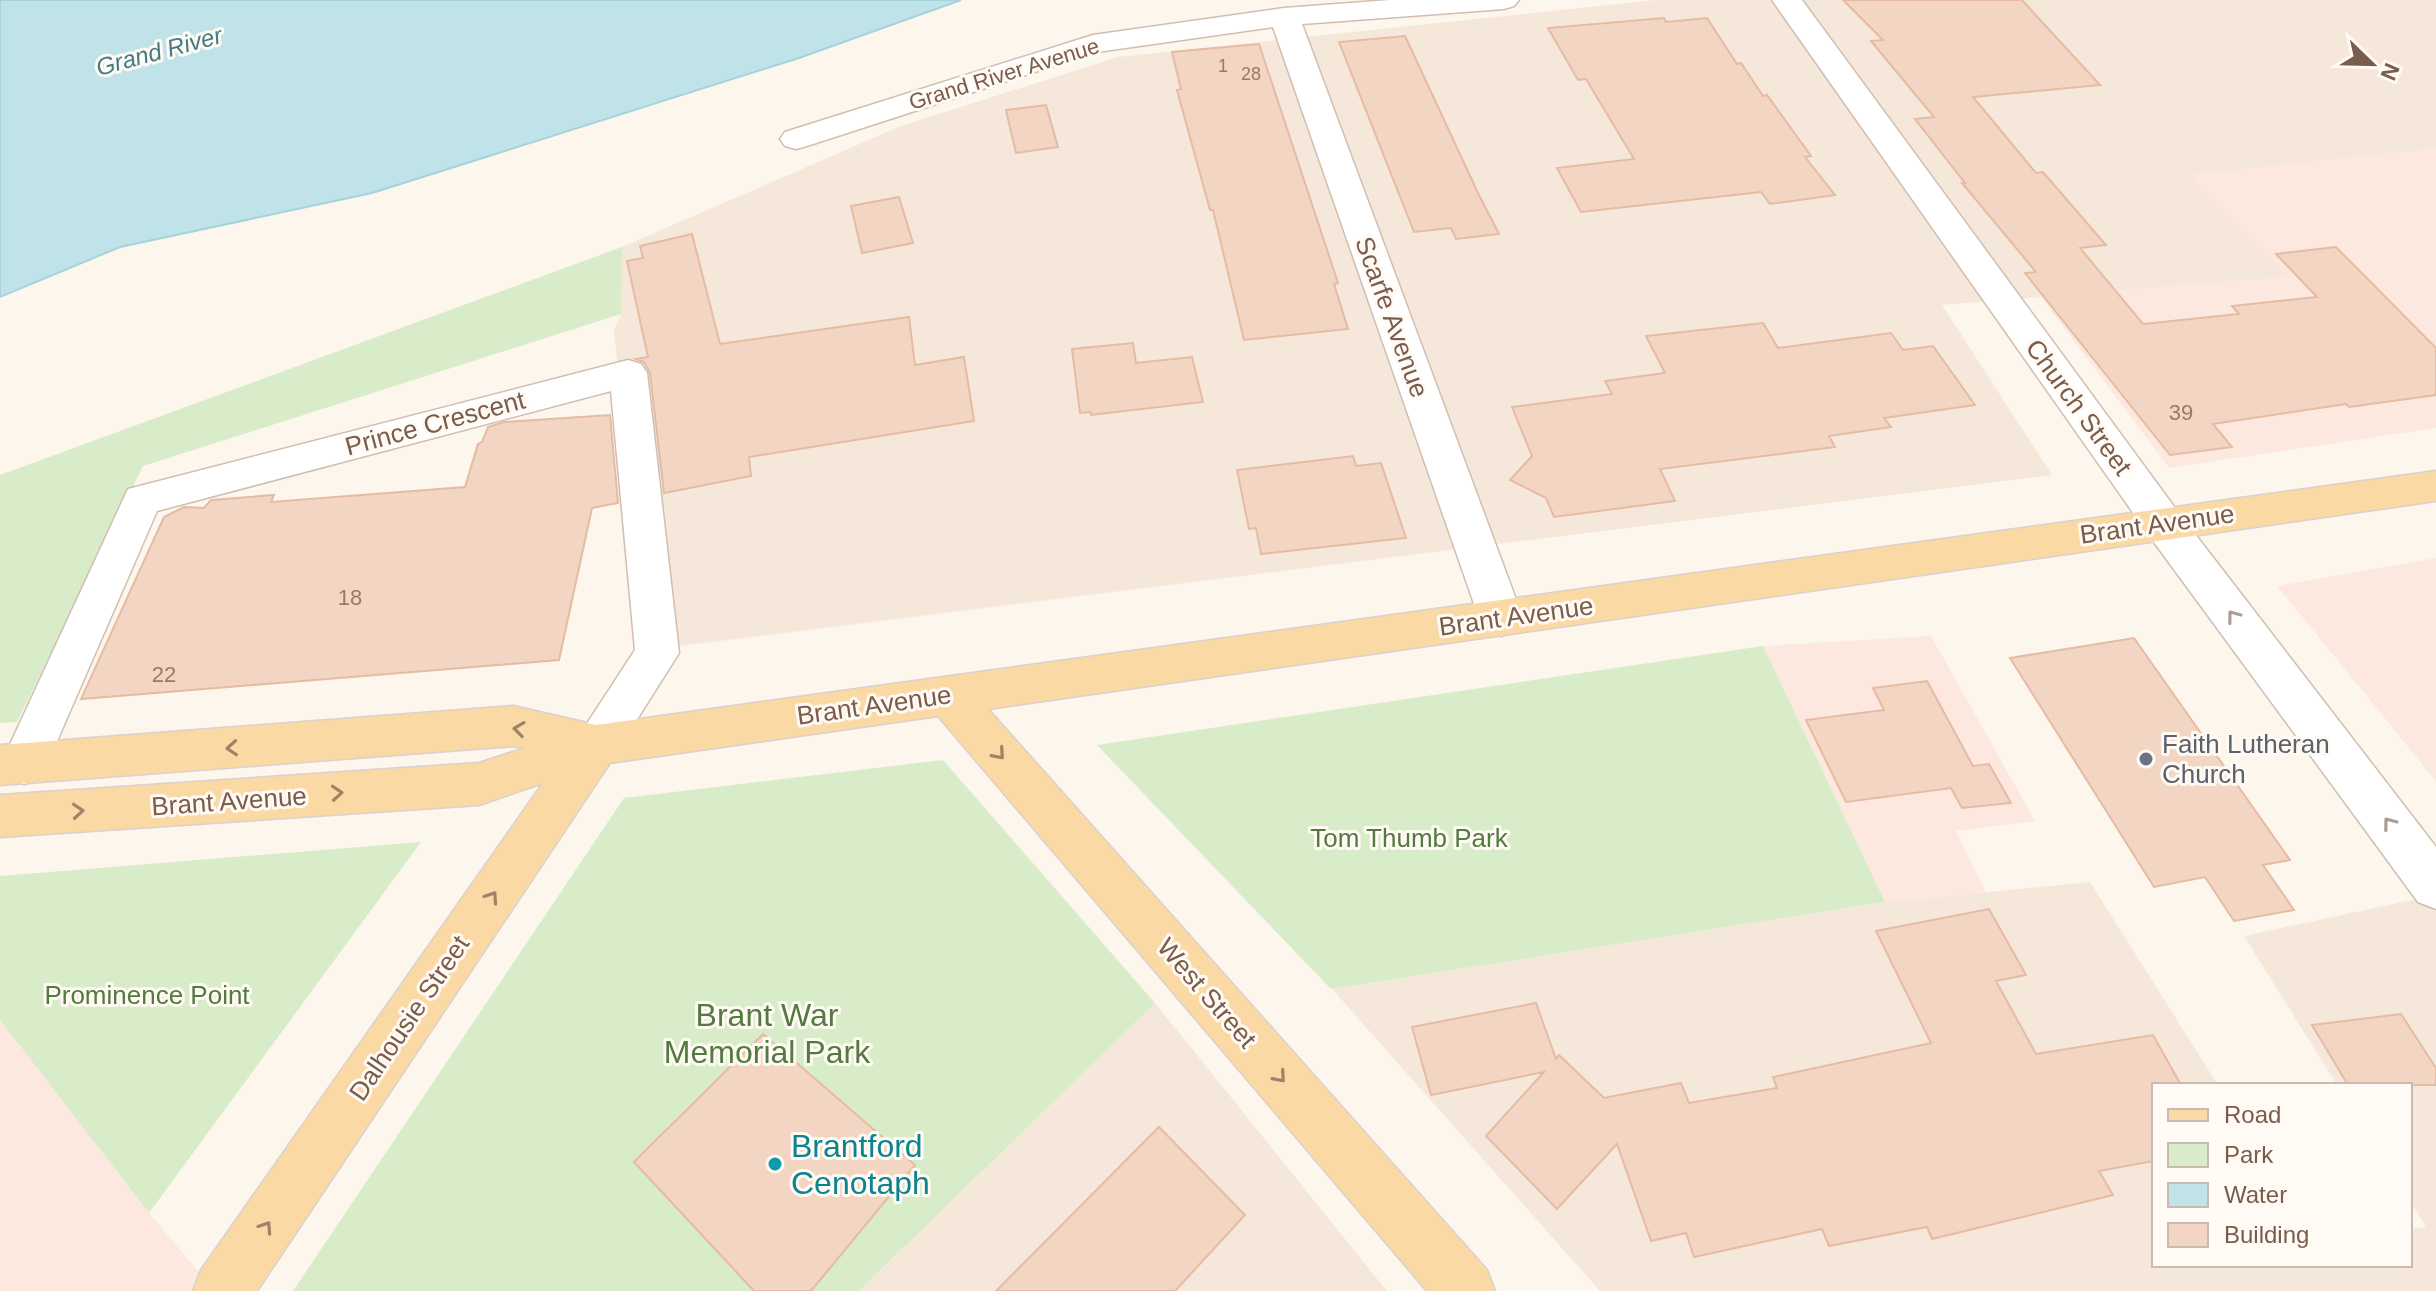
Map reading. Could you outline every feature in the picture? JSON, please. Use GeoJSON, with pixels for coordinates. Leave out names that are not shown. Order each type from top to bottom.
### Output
{"type":"FeatureCollection","features":[{"type":"Feature","properties":{"kind":"main road","name":"Brant Avenue"},"geometry":{"type":"LineString","coordinates":[[0,816],[479,784],[596,745],[2436,486]]}},
{"type":"Feature","properties":{"kind":"main road","name":"West Street"},"geometry":{"type":"LineString","coordinates":[[948,695],[1466,1291]]}},
{"type":"Feature","properties":{"kind":"main road","name":"Brant Avenue"},"geometry":{"type":"LineString","coordinates":[[8,763],[513,726],[596,745]]}},
{"type":"Feature","properties":{"kind":"main road","name":"Dalhousie Street"},"geometry":{"type":"LineString","coordinates":[[222,1291],[596,745]]}},
{"type":"Feature","properties":{"kind":"street","name":"Grand River Avenue"},"geometry":{"type":"LineString","coordinates":[[796,139],[1093,44],[1284,17],[1504,0]]}},
{"type":"Feature","properties":{"kind":"street","name":"Church Street"},"geometry":{"type":"LineString","coordinates":[[1787,0],[2163,523],[2436,886]]}},
{"type":"Feature","properties":{"kind":"street","name":"Scarfe Avenue"},"geometry":{"type":"LineString","coordinates":[[1284,17],[1501,618]]}},
{"type":"Feature","properties":{"kind":"street","name":"Prince Crescent"},"geometry":{"type":"LineString","coordinates":[[8,763],[142,500],[628,373],[657,653],[596,745]]}},
{"type":"Feature","properties":{"kind":"shaded area"},"geometry":{"type":"Polygon","coordinates":[[[1655,0],[2436,0],[2436,149],[2190,175],[2289,277],[1942,305],[2052,475],[639,651],[642,604],[614,330],[621,314],[622,247],[901,126],[1118,57],[1655,0]]]}},
{"type":"Feature","properties":{"kind":"shaded area"},"geometry":{"type":"Polygon","coordinates":[[[2436,149],[2436,428],[2169,468],[2040,296],[2288,277],[2189,175],[2436,149]]]}},
{"type":"Feature","properties":{"kind":"shaded area"},"geometry":{"type":"Polygon","coordinates":[[[2436,558],[2436,781],[2277,586],[2436,558]]]}},
{"type":"Feature","properties":{"kind":"shaded area"},"geometry":{"type":"Polygon","coordinates":[[[1931,636],[2035,821],[1956,831],[1986,892],[1885,902],[1763,646],[1931,636]]]}},
{"type":"Feature","properties":{"kind":"shaded area"},"geometry":{"type":"Polygon","coordinates":[[[2090,882],[2217,1083],[2152,1083],[2152,1267],[2412,1267],[2412,1229],[2426,1227],[2412,1204],[2412,1083],[2336,1083],[2244,936],[2436,895],[2436,1291],[1600,1291],[1332,989],[1885,902],[2090,882]]]}},
{"type":"Feature","properties":{"kind":"shaded area"},"geometry":{"type":"Polygon","coordinates":[[[1155,1003],[1387,1291],[859,1291],[1155,1003]]]}},
{"type":"Feature","properties":{"kind":"shaded area"},"geometry":{"type":"Polygon","coordinates":[[[0,1020],[149,1213],[215,1291],[0,1291],[0,1020]]]}},
{"type":"Feature","properties":{"kind":"green space"},"geometry":{"type":"Polygon","coordinates":[[[622,247],[621,314],[143,466],[17,722],[0,723],[0,475],[622,247]]]}},
{"type":"Feature","properties":{"kind":"green space","name":"Tom Thumb Park"},"geometry":{"type":"Polygon","coordinates":[[[1763,646],[1885,902],[1331,989],[1097,745],[1763,646]]]}},
{"type":"Feature","properties":{"kind":"green space","name":"Brant War Memorial Park"},"geometry":{"type":"Polygon","coordinates":[[[943,760],[1155,1003],[859,1291],[293,1291],[624,798],[943,760]]]}},
{"type":"Feature","properties":{"kind":"green space","name":"Prominence Point"},"geometry":{"type":"Polygon","coordinates":[[[421,842],[149,1213],[0,1020],[0,876],[421,842]]]}},
{"type":"Feature","properties":{"kind":"water","name":"Grand River"},"geometry":{"type":"Polygon","coordinates":[[[0,0],[961,0],[799,58],[372,193],[120,247],[0,297],[0,0]]]}},
{"type":"Feature","properties":{"kind":"building"},"geometry":{"type":"Polygon","coordinates":[[[1843,0],[2022,0],[2100,85],[1973,97],[2036,173],[2043,172],[2106,245],[2080,248],[2143,324],[2239,314],[2232,306],[2317,297],[2276,254],[2336,247],[2436,348],[2436,395],[2349,407],[2346,404],[2213,424],[2232,447],[2170,455],[2025,273],[2036,272],[1962,183],[1965,183],[1915,119],[1934,117],[1871,41],[1883,40],[1843,0]]]}},
{"type":"Feature","properties":{"kind":"building"},"geometry":{"type":"Polygon","coordinates":[[[1664,18],[1666,22],[1707,18],[1737,64],[1741,63],[1763,96],[1767,95],[1811,156],[1805,157],[1835,195],[1770,204],[1761,192],[1581,212],[1557,168],[1634,159],[1586,79],[1578,80],[1548,28],[1664,18]]]}},
{"type":"Feature","properties":{"kind":"building"},"geometry":{"type":"Polygon","coordinates":[[[1405,36],[1499,234],[1456,239],[1451,228],[1414,232],[1339,42],[1405,36]]]}},
{"type":"Feature","properties":{"kind":"building"},"geometry":{"type":"Polygon","coordinates":[[[1259,44],[1338,283],[1334,284],[1348,329],[1244,340],[1213,210],[1210,210],[1177,90],[1181,89],[1172,52],[1259,44]]]}},
{"type":"Feature","properties":{"kind":"building"},"geometry":{"type":"Polygon","coordinates":[[[1046,105],[1058,147],[1016,153],[1006,110],[1046,105]]]}},
{"type":"Feature","properties":{"kind":"building"},"geometry":{"type":"Polygon","coordinates":[[[899,197],[913,243],[862,253],[851,206],[899,197]]]}},
{"type":"Feature","properties":{"kind":"building"},"geometry":{"type":"Polygon","coordinates":[[[692,234],[720,344],[909,317],[915,365],[964,357],[974,421],[749,457],[751,476],[664,493],[650,373],[644,362],[636,359],[648,357],[627,261],[643,258],[640,246],[692,234]]]}},
{"type":"Feature","properties":{"kind":"building"},"geometry":{"type":"Polygon","coordinates":[[[1763,323],[1778,348],[1891,333],[1903,350],[1933,346],[1975,405],[1884,418],[1891,427],[1829,436],[1835,447],[1660,469],[1675,501],[1554,517],[1546,498],[1510,480],[1532,456],[1512,407],[1612,394],[1605,381],[1665,373],[1646,336],[1763,323]]]}},
{"type":"Feature","properties":{"kind":"building"},"geometry":{"type":"Polygon","coordinates":[[[1133,343],[1136,363],[1192,357],[1203,402],[1091,415],[1091,412],[1080,413],[1072,349],[1133,343]]]}},
{"type":"Feature","properties":{"kind":"building"},"geometry":{"type":"Polygon","coordinates":[[[610,415],[618,503],[592,508],[559,660],[81,699],[164,517],[184,507],[204,508],[211,500],[274,495],[271,502],[465,487],[478,444],[482,442],[488,427],[504,422],[610,415]]]}},
{"type":"Feature","properties":{"kind":"building"},"geometry":{"type":"Polygon","coordinates":[[[1353,456],[1356,466],[1381,463],[1406,538],[1261,554],[1256,528],[1249,529],[1237,470],[1353,456]]]}},
{"type":"Feature","properties":{"kind":"building","name":"Faith Lutheran Church"},"geometry":{"type":"Polygon","coordinates":[[[2134,638],[2290,860],[2263,865],[2294,910],[2234,921],[2205,877],[2154,887],[2010,658],[2134,638]]]}},
{"type":"Feature","properties":{"kind":"building"},"geometry":{"type":"Polygon","coordinates":[[[1927,681],[1973,766],[1989,764],[2011,803],[1962,808],[1951,788],[1846,802],[1806,720],[1884,710],[1873,688],[1927,681]]]}},
{"type":"Feature","properties":{"kind":"building"},"geometry":{"type":"Polygon","coordinates":[[[1989,909],[2026,975],[1996,981],[2036,1054],[2153,1035],[2180,1083],[2152,1083],[2152,1161],[2099,1171],[2113,1195],[1932,1239],[1927,1227],[1829,1246],[1822,1229],[1694,1257],[1686,1233],[1651,1241],[1617,1144],[1557,1209],[1486,1136],[1544,1072],[1431,1095],[1412,1027],[1536,1003],[1556,1059],[1559,1055],[1604,1098],[1681,1083],[1689,1103],[1777,1088],[1773,1077],[1931,1043],[1876,931],[1989,909]]]}},
{"type":"Feature","properties":{"kind":"building"},"geometry":{"type":"Polygon","coordinates":[[[2401,1014],[2436,1068],[2436,1085],[2347,1083],[2312,1025],[2401,1014]]]}},
{"type":"Feature","properties":{"kind":"building","name":"Brantford Cenotaph"},"geometry":{"type":"Polygon","coordinates":[[[763,1034],[915,1165],[811,1291],[754,1291],[634,1162],[763,1034]]]}},
{"type":"Feature","properties":{"kind":"building"},"geometry":{"type":"Polygon","coordinates":[[[1159,1127],[1245,1215],[1175,1291],[996,1291],[1159,1127]]]}},
{"type":"Feature","properties":{"kind":"place","name":"Faith Lutheran Church"},"geometry":{"type":"Point","coordinates":[2146,759]}},
{"type":"Feature","properties":{"kind":"place","name":"Brantford Cenotaph"},"geometry":{"type":"Point","coordinates":[775,1164]}}]}
